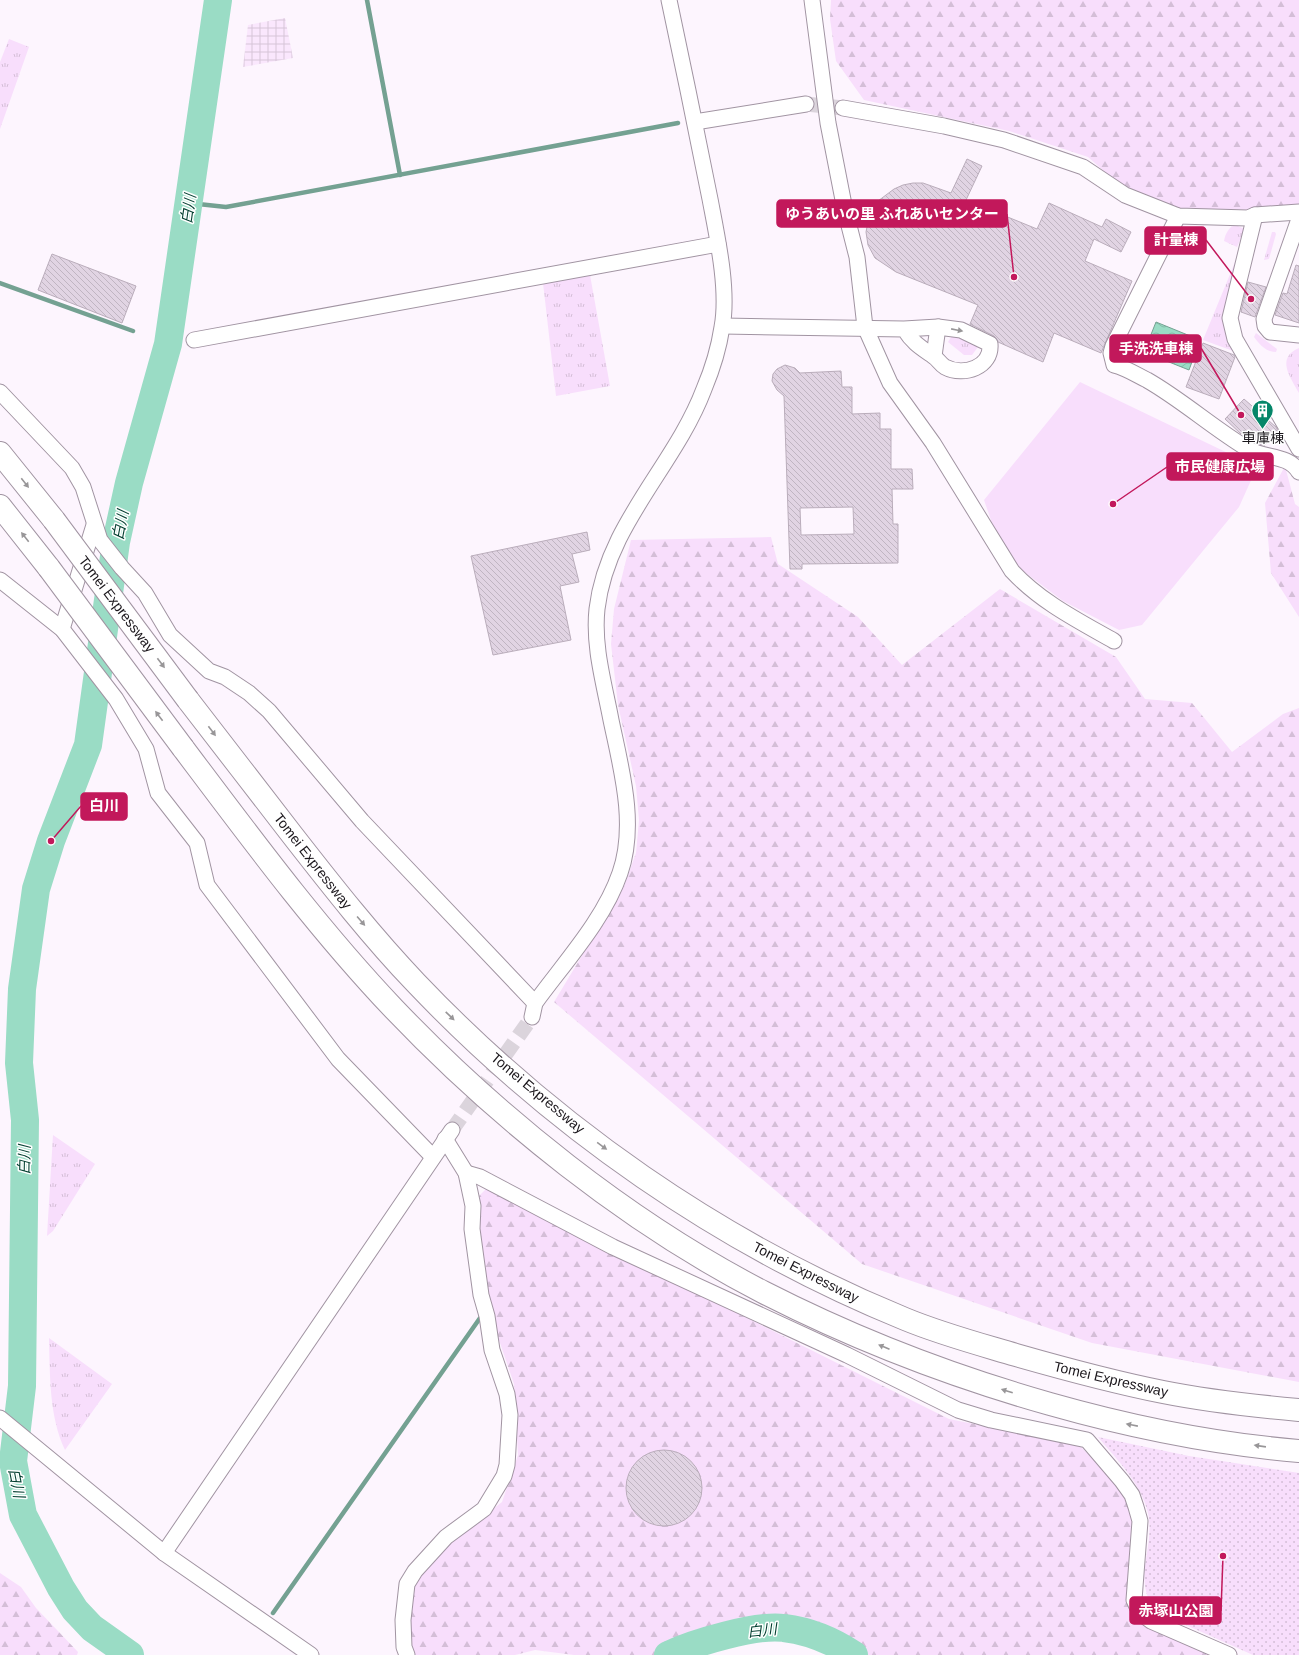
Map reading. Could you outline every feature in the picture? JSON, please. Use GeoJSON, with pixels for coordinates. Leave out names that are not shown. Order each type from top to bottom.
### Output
{"type":"FeatureCollection","features":[{"type":"Feature","properties":{"kind":"highway","name":"Tomei Expressway"},"geometry":{"type":"LineString","coordinates":[[0,453],[54,520],[188,700],[358,918],[417,984],[518,1080],[585,1134],[652,1183],[706,1218],[774,1258],[840,1291],[908,1320],[982,1345],[1075,1372],[1164,1392],[1255,1406],[1299,1410]]}},
{"type":"Feature","properties":{"kind":"highway"},"geometry":{"type":"LineString","coordinates":[[0,506],[49,568],[282,878],[393,1008],[447,1062],[499,1108],[563,1162],[629,1211],[687,1248],[760,1290],[826,1323],[965,1378],[1116,1422],[1203,1439],[1299,1451]]}},
{"type":"Feature","properties":{"kind":"street"},"geometry":{"type":"LineString","coordinates":[[0,392],[32,423],[72,468],[83,487],[100,540],[122,568],[145,593],[170,635],[209,671],[225,677],[249,693],[269,711],[362,821],[534,1010],[596,920],[614,889],[621,871],[626,834],[625,793],[598,655],[596,632],[597,608],[610,557],[623,528],[679,439],[704,389],[723,326],[723,294],[718,244],[695,122],[669,0]]}},
{"type":"Feature","properties":{"kind":"street"},"geometry":{"type":"LineString","coordinates":[[812,0],[828,123],[845,210],[857,257],[865,327],[890,384],[933,443],[1012,571],[1024,584],[1054,607],[1114,641]]}},
{"type":"Feature","properties":{"kind":"street"},"geometry":{"type":"LineString","coordinates":[[695,122],[806,104]]}},
{"type":"Feature","properties":{"kind":"street"},"geometry":{"type":"LineString","coordinates":[[843,108],[944,126],[1004,140],[1083,167],[1125,195],[1178,216],[1248,218],[1255,215],[1299,212]]}},
{"type":"Feature","properties":{"kind":"street"},"geometry":{"type":"LineString","coordinates":[[1255,215],[1230,318],[1231,328],[1235,339],[1299,448]]}},
{"type":"Feature","properties":{"kind":"street"},"geometry":{"type":"LineString","coordinates":[[1178,216],[1113,346],[1111,353],[1114,365],[1126,368],[1160,387],[1219,431],[1258,455],[1289,461],[1299,472]]}},
{"type":"Feature","properties":{"kind":"street"},"geometry":{"type":"LineString","coordinates":[[1299,219],[1264,319],[1265,326],[1270,332],[1299,335]]}},
{"type":"Feature","properties":{"kind":"street"},"geometry":{"type":"LineString","coordinates":[[194,340],[718,244]]}},
{"type":"Feature","properties":{"kind":"street"},"geometry":{"type":"LineString","coordinates":[[723,326],[865,327],[904,329],[938,327],[961,330],[990,344],[988,358],[981,365],[967,371],[945,367],[934,356],[922,350],[904,329]]}},
{"type":"Feature","properties":{"kind":"street"},"geometry":{"type":"LineString","coordinates":[[934,356],[938,327]]}},
{"type":"Feature","properties":{"kind":"street"},"geometry":{"type":"LineString","coordinates":[[62,629],[94,525]]}},
{"type":"Feature","properties":{"kind":"street"},"geometry":{"type":"LineString","coordinates":[[0,580],[62,629],[115,698],[146,749],[158,793],[197,843],[207,885],[338,1059],[433,1157]]}},
{"type":"Feature","properties":{"kind":"street"},"geometry":{"type":"LineString","coordinates":[[164,1553],[448,1135],[466,1172],[473,1206],[472,1229],[481,1295],[487,1316],[492,1350],[507,1394],[510,1415],[507,1465],[504,1476],[484,1509],[446,1537],[415,1571],[407,1584],[403,1620],[404,1648],[407,1655]]}},
{"type":"Feature","properties":{"kind":"street"},"geometry":{"type":"LineString","coordinates":[[466,1172],[480,1177],[613,1247],[847,1355],[958,1410],[992,1420],[1088,1440],[1122,1481],[1132,1495],[1136,1507],[1140,1521],[1134,1600],[1142,1615],[1151,1621],[1228,1655]]}},
{"type":"Feature","properties":{"kind":"street"},"geometry":{"type":"LineString","coordinates":[[2,1419],[164,1553],[311,1655]]}},
{"type":"Feature","properties":{"kind":"shaded area"},"geometry":{"type":"Polygon","coordinates":[[[285,18],[293,58],[243,67],[248,25],[285,18]]]}},
{"type":"Feature","properties":{"kind":"green space"},"geometry":{"type":"Polygon","coordinates":[[[831,0],[1299,0],[1299,205],[1263,210],[1181,209],[1124,189],[1088,157],[1009,131],[864,100],[836,61],[830,19],[831,0]]]}},
{"type":"Feature","properties":{"kind":"green space"},"geometry":{"type":"Polygon","coordinates":[[[9,39],[29,47],[0,129],[0,62],[9,39]]]}},
{"type":"Feature","properties":{"kind":"green space"},"geometry":{"type":"Polygon","coordinates":[[[1235,225],[1245,229],[1237,247],[1224,241],[1228,231],[1235,225]]]}},
{"type":"Feature","properties":{"kind":"green space"},"geometry":{"type":"Polygon","coordinates":[[[1249,228],[1232,298],[1236,352],[1203,340],[1249,228]]]}},
{"type":"Feature","properties":{"kind":"green space"},"geometry":{"type":"Polygon","coordinates":[[[1272,232],[1275,232],[1276,234],[1269,259],[1264,260],[1272,232]]]}},
{"type":"Feature","properties":{"kind":"green space"},"geometry":{"type":"Polygon","coordinates":[[[590,275],[610,386],[556,396],[543,283],[590,275]]]}},
{"type":"Feature","properties":{"kind":"green space"},"geometry":{"type":"Polygon","coordinates":[[[1256,333],[1277,349],[1276,352],[1269,351],[1261,345],[1254,337],[1256,333]]]}},
{"type":"Feature","properties":{"kind":"green space"},"geometry":{"type":"Polygon","coordinates":[[[953,334],[978,341],[978,347],[972,355],[964,355],[948,342],[953,334]]]}},
{"type":"Feature","properties":{"kind":"green space"},"geometry":{"type":"Polygon","coordinates":[[[1299,348],[1299,393],[1289,375],[1286,363],[1292,352],[1299,348]]]}},
{"type":"Feature","properties":{"kind":"green space"},"geometry":{"type":"Polygon","coordinates":[[[1080,382],[1257,467],[1239,507],[1142,625],[1119,630],[1063,601],[1023,571],[1001,549],[984,500],[1080,382]]]}},
{"type":"Feature","properties":{"kind":"green space"},"geometry":{"type":"Polygon","coordinates":[[[1285,466],[1295,504],[1299,507],[1299,617],[1271,573],[1265,503],[1285,466]]]}},
{"type":"Feature","properties":{"kind":"green space"},"geometry":{"type":"Polygon","coordinates":[[[771,537],[778,564],[858,617],[902,665],[1000,589],[1116,657],[1145,699],[1192,703],[1232,752],[1283,714],[1299,708],[1299,1382],[1092,1343],[862,1264],[554,1002],[624,886],[636,853],[639,820],[636,786],[618,705],[611,644],[614,609],[631,540],[771,537]]]}},
{"type":"Feature","properties":{"kind":"green space"},"geometry":{"type":"Polygon","coordinates":[[[53,1135],[95,1164],[53,1231],[47,1236],[53,1135]]]}},
{"type":"Feature","properties":{"kind":"green space"},"geometry":{"type":"Polygon","coordinates":[[[487,1188],[949,1419],[1079,1445],[1120,1486],[1135,1517],[1129,1597],[1140,1624],[1214,1655],[860,1655],[837,1640],[803,1629],[781,1624],[747,1629],[712,1637],[679,1648],[664,1655],[574,1655],[535,1650],[515,1655],[413,1655],[407,1620],[409,1602],[417,1577],[452,1541],[502,1502],[518,1455],[514,1384],[499,1340],[485,1281],[479,1219],[479,1196],[487,1188]]]}},
{"type":"Feature","properties":{"kind":"green space"},"geometry":{"type":"Polygon","coordinates":[[[49,1338],[112,1384],[65,1450],[56,1423],[51,1395],[49,1338]]]}},
{"type":"Feature","properties":{"kind":"green space"},"geometry":{"type":"Polygon","coordinates":[[[1098,1437],[1189,1456],[1299,1473],[1299,1655],[1253,1655],[1159,1613],[1150,1602],[1144,1578],[1150,1526],[1145,1502],[1128,1472],[1098,1437]]]}},
{"type":"Feature","properties":{"kind":"green space"},"geometry":{"type":"Polygon","coordinates":[[[0,1573],[21,1587],[36,1608],[78,1652],[77,1655],[0,1655],[0,1573]]]}},
{"type":"Feature","properties":{"kind":"water"},"geometry":{"type":"Polygon","coordinates":[[[1156,322],[1200,340],[1189,370],[1144,352],[1156,322]]]}},
{"type":"Feature","properties":{"kind":"building"},"geometry":{"type":"Polygon","coordinates":[[[967,159],[982,166],[966,200],[1037,229],[1049,203],[1102,227],[1106,219],[1131,232],[1121,252],[1094,239],[1085,261],[1132,281],[1101,353],[1054,333],[1043,362],[998,342],[994,336],[970,324],[978,305],[896,272],[875,258],[868,245],[866,232],[869,216],[878,201],[894,189],[913,183],[923,183],[951,193],[967,159]]]}},
{"type":"Feature","properties":{"kind":"building"},"geometry":{"type":"Polygon","coordinates":[[[52,254],[136,286],[122,323],[38,290],[52,254]]]}},
{"type":"Feature","properties":{"kind":"building"},"geometry":{"type":"Polygon","coordinates":[[[1296,265],[1299,266],[1299,323],[1275,315],[1283,293],[1287,294],[1296,265]]]}},
{"type":"Feature","properties":{"kind":"building"},"geometry":{"type":"Polygon","coordinates":[[[1248,282],[1266,287],[1255,317],[1241,312],[1248,282]]]}},
{"type":"Feature","properties":{"kind":"building"},"geometry":{"type":"Polygon","coordinates":[[[1203,343],[1234,355],[1235,357],[1219,399],[1186,387],[1203,343]]]}},
{"type":"Feature","properties":{"kind":"building"},"geometry":{"type":"Polygon","coordinates":[[[785,365],[795,368],[800,373],[841,371],[842,387],[852,387],[852,414],[880,413],[880,429],[891,429],[891,469],[912,469],[913,489],[892,489],[893,524],[898,524],[898,563],[802,564],[802,569],[790,569],[784,396],[777,390],[772,381],[773,374],[777,369],[785,365]],[[853,507],[800,508],[801,535],[854,534],[853,507]]]}},
{"type":"Feature","properties":{"kind":"building"},"geometry":{"type":"Polygon","coordinates":[[[1244,399],[1276,427],[1278,431],[1264,446],[1244,430],[1241,434],[1225,419],[1244,399]]]}},
{"type":"Feature","properties":{"kind":"building"},"geometry":{"type":"Polygon","coordinates":[[[587,532],[590,550],[572,554],[579,582],[560,586],[571,640],[493,655],[471,556],[587,532]]]}},
{"type":"Feature","properties":{"kind":"building"},"geometry":{"type":"Polygon","coordinates":[[[664,1450],[679,1453],[691,1461],[699,1473],[702,1488],[699,1503],[691,1515],[679,1523],[664,1526],[649,1523],[637,1515],[629,1503],[626,1488],[629,1473],[637,1461],[649,1453],[664,1450]]]}},
{"type":"Feature","properties":{"kind":"waterway","name":"白川"},"geometry":{"type":"LineString","coordinates":[[130,1655],[92,1628],[75,1610],[61,1588],[23,1515],[13,1461],[22,1386],[25,1120],[19,1063],[22,989],[36,889],[51,841],[88,745],[116,542],[129,483],[168,344],[218,0]]}},
{"type":"Feature","properties":{"kind":"waterway"},"geometry":{"type":"LineString","coordinates":[[367,0],[400,175]]}},
{"type":"Feature","properties":{"kind":"waterway"},"geometry":{"type":"LineString","coordinates":[[189,203],[226,207],[678,123]]}},
{"type":"Feature","properties":{"kind":"waterway"},"geometry":{"type":"LineString","coordinates":[[0,283],[133,331]]}},
{"type":"Feature","properties":{"kind":"waterway"},"geometry":{"type":"LineString","coordinates":[[273,1613],[480,1318]]}},
{"type":"Feature","properties":{"kind":"waterway","name":"白川"},"geometry":{"type":"LineString","coordinates":[[668,1655],[709,1640],[742,1632],[772,1628],[793,1629],[812,1634],[838,1645],[854,1655]]}},
{"type":"Feature","properties":{"kind":"tunnel"},"geometry":{"type":"LineString","coordinates":[[806,104],[843,108]]}},
{"type":"Feature","properties":{"kind":"tunnel"},"geometry":{"type":"LineString","coordinates":[[452,1130],[532,1017]]}},
{"type":"Feature","properties":{"kind":"place","name":"ゆうあいの里 ふれあいセンター"},"geometry":{"type":"Point","coordinates":[1014,277]}},
{"type":"Feature","properties":{"kind":"place","name":"計量棟"},"geometry":{"type":"Point","coordinates":[1251,299]}},
{"type":"Feature","properties":{"kind":"place","name":"手洗洗車棟"},"geometry":{"type":"Point","coordinates":[1241,415]}},
{"type":"Feature","properties":{"kind":"place","name":"車庫棟"},"geometry":{"type":"Point","coordinates":[1263,430]}},
{"type":"Feature","properties":{"kind":"place","name":"市民健康広場"},"geometry":{"type":"Point","coordinates":[1113,504]}},
{"type":"Feature","properties":{"kind":"place","name":"白川"},"geometry":{"type":"Point","coordinates":[51,841]}},
{"type":"Feature","properties":{"kind":"place","name":"赤塚山公園"},"geometry":{"type":"Point","coordinates":[1223,1556]}}]}
